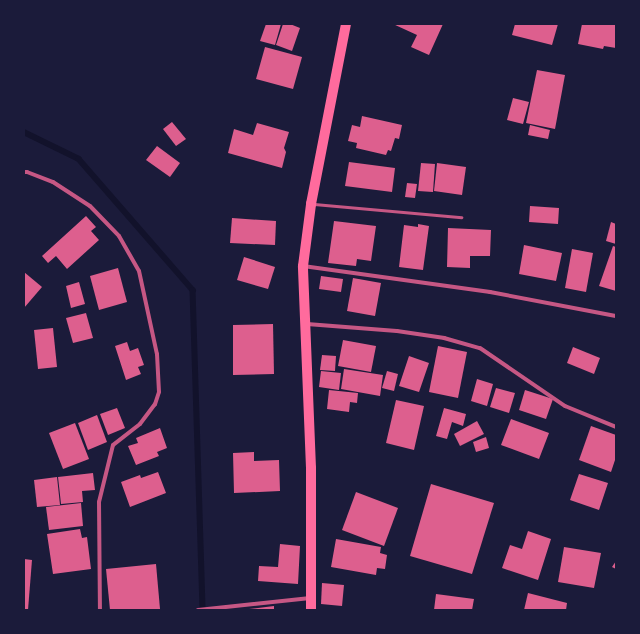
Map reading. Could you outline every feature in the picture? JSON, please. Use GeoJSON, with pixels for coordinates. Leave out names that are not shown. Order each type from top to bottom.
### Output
{"type":"FeatureCollection","features":[{"type":"Feature","properties":{"kind":"main road"},"geometry":{"type":"LineString","coordinates":[[311,610],[311,468],[303,266],[311,204],[346,24]]}},
{"type":"Feature","properties":{"kind":"street"},"geometry":{"type":"LineString","coordinates":[[24,172],[53,182],[90,206],[119,236],[139,271],[157,354],[159,392],[155,404],[140,424],[113,445],[99,502],[100,610]]}},
{"type":"Feature","properties":{"kind":"street"},"geometry":{"type":"LineString","coordinates":[[303,266],[490,292],[616,316]]}},
{"type":"Feature","properties":{"kind":"street"},"geometry":{"type":"LineString","coordinates":[[305,324],[436,337],[480,348],[565,406],[616,427]]}},
{"type":"Feature","properties":{"kind":"street"},"geometry":{"type":"LineString","coordinates":[[198,610],[310,598]]}},
{"type":"Feature","properties":{"kind":"lane"},"geometry":{"type":"LineString","coordinates":[[311,204],[461,217]]}},
{"type":"Feature","properties":{"kind":"building"},"geometry":{"type":"Polygon","coordinates":[[[266,24],[281,24],[275,45],[260,41],[266,24]]]}},
{"type":"Feature","properties":{"kind":"building"},"geometry":{"type":"Polygon","coordinates":[[[283,24],[290,24],[300,28],[292,51],[276,45],[283,24]]]}},
{"type":"Feature","properties":{"kind":"building"},"geometry":{"type":"Polygon","coordinates":[[[393,24],[443,24],[429,55],[411,47],[417,35],[393,24]]]}},
{"type":"Feature","properties":{"kind":"building"},"geometry":{"type":"Polygon","coordinates":[[[515,24],[558,24],[552,45],[512,35],[515,24]]]}},
{"type":"Feature","properties":{"kind":"building"},"geometry":{"type":"Polygon","coordinates":[[[582,24],[616,24],[616,48],[604,46],[603,49],[578,44],[582,24]]]}},
{"type":"Feature","properties":{"kind":"building"},"geometry":{"type":"Polygon","coordinates":[[[265,47],[302,57],[293,89],[256,79],[265,47]]]}},
{"type":"Feature","properties":{"kind":"building"},"geometry":{"type":"Polygon","coordinates":[[[537,70],[565,75],[555,129],[526,123],[537,70]]]}},
{"type":"Feature","properties":{"kind":"building"},"geometry":{"type":"Polygon","coordinates":[[[513,98],[529,102],[523,124],[507,120],[513,98]]]}},
{"type":"Feature","properties":{"kind":"building"},"geometry":{"type":"Polygon","coordinates":[[[362,116],[402,125],[399,139],[395,138],[391,151],[388,150],[386,155],[356,148],[357,143],[348,141],[352,125],[360,127],[362,116]]]}},
{"type":"Feature","properties":{"kind":"building"},"geometry":{"type":"Polygon","coordinates":[[[172,122],[186,139],[176,146],[163,129],[172,122]]]}},
{"type":"Feature","properties":{"kind":"building"},"geometry":{"type":"Polygon","coordinates":[[[257,123],[289,132],[284,148],[286,152],[282,168],[228,153],[234,129],[253,135],[257,123]]]}},
{"type":"Feature","properties":{"kind":"building"},"geometry":{"type":"Polygon","coordinates":[[[530,125],[550,130],[548,139],[528,135],[530,125]]]}},
{"type":"Feature","properties":{"kind":"building"},"geometry":{"type":"Polygon","coordinates":[[[157,146],[180,163],[170,177],[146,160],[157,146]]]}},
{"type":"Feature","properties":{"kind":"building"},"geometry":{"type":"Polygon","coordinates":[[[349,162],[395,168],[392,192],[345,186],[349,162]]]}},
{"type":"Feature","properties":{"kind":"building"},"geometry":{"type":"Polygon","coordinates":[[[421,163],[435,164],[433,192],[418,191],[421,163]]]}},
{"type":"Feature","properties":{"kind":"building"},"geometry":{"type":"Polygon","coordinates":[[[437,163],[466,167],[462,195],[434,191],[437,163]]]}},
{"type":"Feature","properties":{"kind":"building"},"geometry":{"type":"Polygon","coordinates":[[[407,183],[417,184],[415,198],[405,197],[407,183]]]}},
{"type":"Feature","properties":{"kind":"building"},"geometry":{"type":"Polygon","coordinates":[[[530,206],[559,208],[558,224],[529,222],[530,206]]]}},
{"type":"Feature","properties":{"kind":"building"},"geometry":{"type":"Polygon","coordinates":[[[86,216],[96,227],[91,231],[99,240],[67,269],[56,256],[48,263],[42,256],[86,216]]]}},
{"type":"Feature","properties":{"kind":"building"},"geometry":{"type":"Polygon","coordinates":[[[232,218],[276,221],[275,245],[230,243],[232,218]]]}},
{"type":"Feature","properties":{"kind":"building"},"geometry":{"type":"Polygon","coordinates":[[[334,221],[376,226],[371,261],[357,259],[356,266],[328,263],[334,221]]]}},
{"type":"Feature","properties":{"kind":"building"},"geometry":{"type":"Polygon","coordinates":[[[611,222],[616,224],[616,244],[606,241],[611,222]]]}},
{"type":"Feature","properties":{"kind":"building"},"geometry":{"type":"Polygon","coordinates":[[[418,224],[429,226],[423,270],[399,267],[404,225],[418,227],[418,224]]]}},
{"type":"Feature","properties":{"kind":"building"},"geometry":{"type":"Polygon","coordinates":[[[448,228],[491,230],[490,256],[470,256],[470,268],[447,267],[448,228]]]}},
{"type":"Feature","properties":{"kind":"building"},"geometry":{"type":"Polygon","coordinates":[[[524,245],[562,253],[556,281],[519,274],[524,245]]]}},
{"type":"Feature","properties":{"kind":"building"},"geometry":{"type":"Polygon","coordinates":[[[613,246],[616,247],[616,291],[599,286],[613,246]]]}},
{"type":"Feature","properties":{"kind":"building"},"geometry":{"type":"Polygon","coordinates":[[[572,249],[593,253],[586,292],[565,288],[572,249]]]}},
{"type":"Feature","properties":{"kind":"building"},"geometry":{"type":"Polygon","coordinates":[[[244,257],[275,267],[268,289],[237,280],[244,257]]]}},
{"type":"Feature","properties":{"kind":"building"},"geometry":{"type":"Polygon","coordinates":[[[118,268],[127,302],[99,310],[90,276],[118,268]]]}},
{"type":"Feature","properties":{"kind":"building"},"geometry":{"type":"Polygon","coordinates":[[[24,272],[42,287],[24,308],[24,272]]]}},
{"type":"Feature","properties":{"kind":"building"},"geometry":{"type":"Polygon","coordinates":[[[321,276],[343,279],[341,292],[319,289],[321,276]]]}},
{"type":"Feature","properties":{"kind":"building"},"geometry":{"type":"Polygon","coordinates":[[[353,278],[381,283],[375,316],[347,311],[353,278]]]}},
{"type":"Feature","properties":{"kind":"building"},"geometry":{"type":"Polygon","coordinates":[[[79,282],[85,304],[71,308],[66,286],[79,282]]]}},
{"type":"Feature","properties":{"kind":"building"},"geometry":{"type":"Polygon","coordinates":[[[86,313],[93,338],[73,343],[66,318],[86,313]]]}},
{"type":"Feature","properties":{"kind":"building"},"geometry":{"type":"Polygon","coordinates":[[[273,324],[274,374],[233,375],[233,325],[273,324]]]}},
{"type":"Feature","properties":{"kind":"building"},"geometry":{"type":"Polygon","coordinates":[[[53,328],[57,367],[38,369],[34,330],[53,328]]]}},
{"type":"Feature","properties":{"kind":"building"},"geometry":{"type":"Polygon","coordinates":[[[343,340],[376,346],[371,372],[338,366],[343,340]]]}},
{"type":"Feature","properties":{"kind":"building"},"geometry":{"type":"Polygon","coordinates":[[[127,342],[130,351],[138,348],[144,365],[138,367],[141,374],[126,380],[115,346],[127,342]]]}},
{"type":"Feature","properties":{"kind":"building"},"geometry":{"type":"Polygon","coordinates":[[[438,346],[467,352],[458,398],[429,392],[438,346]]]}},
{"type":"Feature","properties":{"kind":"building"},"geometry":{"type":"Polygon","coordinates":[[[573,347],[600,358],[594,374],[567,363],[573,347]]]}},
{"type":"Feature","properties":{"kind":"building"},"geometry":{"type":"Polygon","coordinates":[[[322,355],[336,356],[335,371],[320,370],[322,355]]]}},
{"type":"Feature","properties":{"kind":"building"},"geometry":{"type":"Polygon","coordinates":[[[409,356],[429,363],[419,392],[399,386],[409,356]]]}},
{"type":"Feature","properties":{"kind":"building"},"geometry":{"type":"Polygon","coordinates":[[[344,369],[383,375],[380,396],[341,389],[344,369]]]}},
{"type":"Feature","properties":{"kind":"building"},"geometry":{"type":"Polygon","coordinates":[[[321,371],[341,373],[339,390],[319,387],[321,371]]]}},
{"type":"Feature","properties":{"kind":"building"},"geometry":{"type":"Polygon","coordinates":[[[387,371],[398,374],[394,391],[382,388],[387,371]]]}},
{"type":"Feature","properties":{"kind":"building"},"geometry":{"type":"Polygon","coordinates":[[[477,379],[493,384],[487,406],[471,401],[477,379]]]}},
{"type":"Feature","properties":{"kind":"building"},"geometry":{"type":"Polygon","coordinates":[[[496,388],[515,393],[509,413],[490,407],[496,388]]]}},
{"type":"Feature","properties":{"kind":"building"},"geometry":{"type":"Polygon","coordinates":[[[329,390],[358,393],[357,403],[350,402],[349,412],[327,409],[329,390]]]}},
{"type":"Feature","properties":{"kind":"building"},"geometry":{"type":"Polygon","coordinates":[[[525,390],[553,399],[546,419],[519,410],[525,390]]]}},
{"type":"Feature","properties":{"kind":"building"},"geometry":{"type":"Polygon","coordinates":[[[396,400],[424,406],[414,450],[386,443],[396,400]]]}},
{"type":"Feature","properties":{"kind":"building"},"geometry":{"type":"Polygon","coordinates":[[[117,408],[125,428],[108,435],[100,414],[117,408]]]}},
{"type":"Feature","properties":{"kind":"building"},"geometry":{"type":"Polygon","coordinates":[[[444,408],[466,414],[463,426],[452,422],[447,439],[436,436],[444,408]]]}},
{"type":"Feature","properties":{"kind":"building"},"geometry":{"type":"Polygon","coordinates":[[[97,415],[107,442],[88,450],[78,423],[97,415]]]}},
{"type":"Feature","properties":{"kind":"building"},"geometry":{"type":"Polygon","coordinates":[[[511,419],[549,433],[539,459],[501,445],[511,419]]]}},
{"type":"Feature","properties":{"kind":"building"},"geometry":{"type":"Polygon","coordinates":[[[477,421],[484,434],[460,446],[454,434],[477,421]]]}},
{"type":"Feature","properties":{"kind":"building"},"geometry":{"type":"Polygon","coordinates":[[[75,423],[89,459],[63,469],[49,433],[75,423]]]}},
{"type":"Feature","properties":{"kind":"building"},"geometry":{"type":"Polygon","coordinates":[[[591,426],[616,435],[616,457],[611,472],[579,460],[591,426]]]}},
{"type":"Feature","properties":{"kind":"building"},"geometry":{"type":"Polygon","coordinates":[[[160,428],[167,448],[157,452],[159,456],[136,465],[128,446],[138,443],[136,438],[160,428]]]}},
{"type":"Feature","properties":{"kind":"building"},"geometry":{"type":"Polygon","coordinates":[[[486,437],[489,448],[476,452],[473,442],[486,437]]]}},
{"type":"Feature","properties":{"kind":"building"},"geometry":{"type":"Polygon","coordinates":[[[254,452],[254,461],[279,460],[280,491],[234,493],[233,453],[254,452]]]}},
{"type":"Feature","properties":{"kind":"building"},"geometry":{"type":"Polygon","coordinates":[[[158,472],[166,493],[130,507],[121,482],[140,475],[141,478],[158,472]]]}},
{"type":"Feature","properties":{"kind":"building"},"geometry":{"type":"Polygon","coordinates":[[[93,473],[95,490],[82,491],[83,502],[61,504],[58,477],[93,473]]]}},
{"type":"Feature","properties":{"kind":"building"},"geometry":{"type":"Polygon","coordinates":[[[579,474],[608,483],[599,510],[570,500],[579,474]]]}},
{"type":"Feature","properties":{"kind":"building"},"geometry":{"type":"Polygon","coordinates":[[[57,477],[60,505],[37,507],[34,480],[57,477]]]}},
{"type":"Feature","properties":{"kind":"building"},"geometry":{"type":"Polygon","coordinates":[[[431,484],[494,503],[472,574],[410,556],[431,484]]]}},
{"type":"Feature","properties":{"kind":"building"},"geometry":{"type":"Polygon","coordinates":[[[356,492],[398,508],[384,546],[342,530],[356,492]]]}},
{"type":"Feature","properties":{"kind":"building"},"geometry":{"type":"Polygon","coordinates":[[[81,503],[83,526],[49,530],[46,507],[81,503]]]}},
{"type":"Feature","properties":{"kind":"building"},"geometry":{"type":"Polygon","coordinates":[[[80,529],[82,538],[87,537],[91,569],[53,574],[47,534],[80,529]]]}},
{"type":"Feature","properties":{"kind":"building"},"geometry":{"type":"Polygon","coordinates":[[[528,531],[551,539],[538,580],[502,568],[510,545],[522,549],[528,531]]]}},
{"type":"Feature","properties":{"kind":"building"},"geometry":{"type":"Polygon","coordinates":[[[336,539],[381,547],[380,553],[387,555],[385,569],[377,568],[376,575],[331,567],[336,539]]]}},
{"type":"Feature","properties":{"kind":"building"},"geometry":{"type":"Polygon","coordinates":[[[280,544],[300,546],[298,584],[258,581],[259,566],[278,567],[280,544]]]}},
{"type":"Feature","properties":{"kind":"building"},"geometry":{"type":"Polygon","coordinates":[[[564,547],[601,553],[594,588],[558,582],[564,547]]]}},
{"type":"Feature","properties":{"kind":"building"},"geometry":{"type":"Polygon","coordinates":[[[24,559],[32,560],[28,610],[24,610],[24,559]]]}},
{"type":"Feature","properties":{"kind":"building"},"geometry":{"type":"Polygon","coordinates":[[[616,561],[616,569],[612,567],[616,561]]]}},
{"type":"Feature","properties":{"kind":"building"},"geometry":{"type":"Polygon","coordinates":[[[156,564],[160,609],[110,610],[106,569],[156,564]]]}},
{"type":"Feature","properties":{"kind":"building"},"geometry":{"type":"Polygon","coordinates":[[[322,583],[344,585],[342,606],[321,604],[322,583]]]}},
{"type":"Feature","properties":{"kind":"building"},"geometry":{"type":"Polygon","coordinates":[[[528,593],[567,603],[566,610],[524,610],[528,593]]]}},
{"type":"Feature","properties":{"kind":"building"},"geometry":{"type":"Polygon","coordinates":[[[436,594],[474,599],[472,610],[434,610],[436,594]]]}},
{"type":"Feature","properties":{"kind":"building"},"geometry":{"type":"Polygon","coordinates":[[[274,606],[274,610],[249,610],[249,609],[274,606]]]}},
{"type":"Feature","properties":{"kind":"waterway"},"geometry":{"type":"LineString","coordinates":[[24,132],[79,159],[193,290],[203,610]]}}]}
